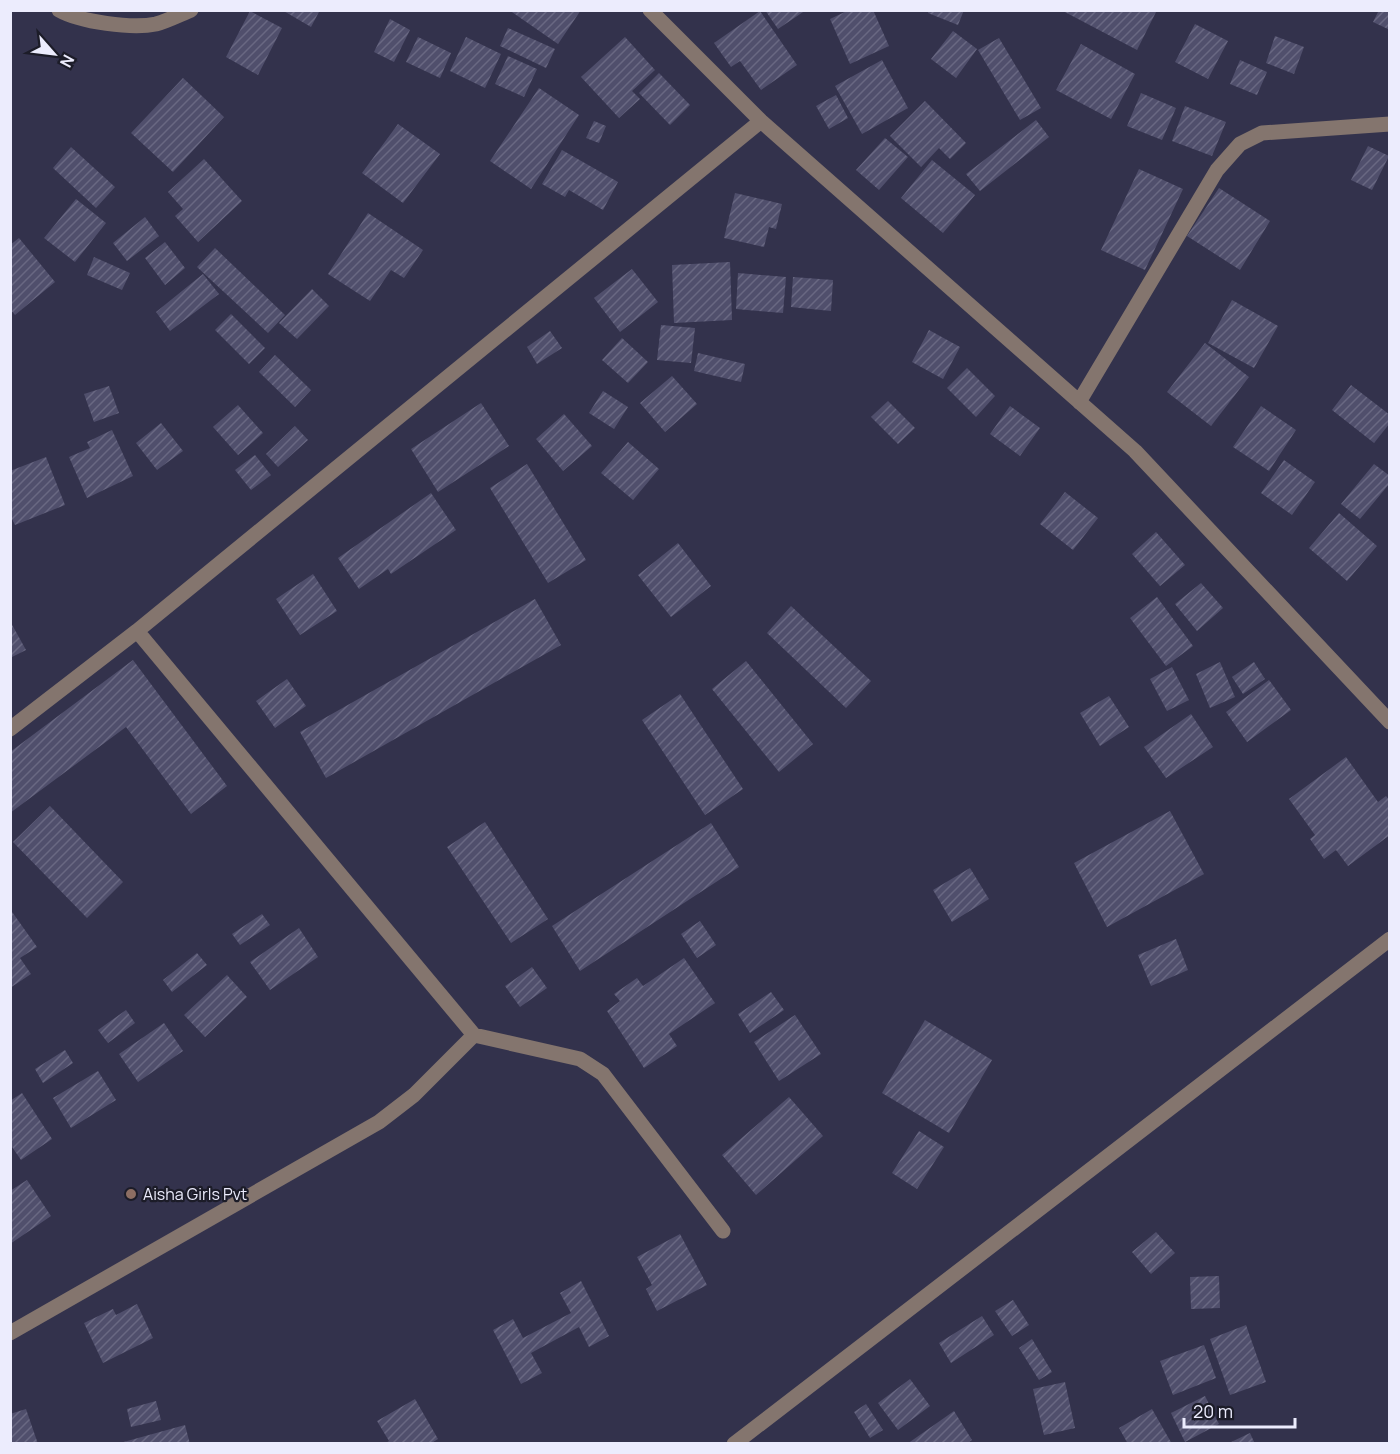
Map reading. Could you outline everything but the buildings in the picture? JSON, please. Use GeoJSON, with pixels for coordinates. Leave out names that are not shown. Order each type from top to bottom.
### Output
{"type":"FeatureCollection","features":[{"type":"Feature","properties":{"kind":"street"},"geometry":{"type":"LineString","coordinates":[[59,10],[67,15],[115,24],[154,24],[191,10]]}},
{"type":"Feature","properties":{"kind":"street"},"geometry":{"type":"LineString","coordinates":[[650,10],[761,121],[1135,451],[1389,722]]}},
{"type":"Feature","properties":{"kind":"street"},"geometry":{"type":"LineString","coordinates":[[10,729],[138,631],[761,121]]}},
{"type":"Feature","properties":{"kind":"street"},"geometry":{"type":"LineString","coordinates":[[1079,402],[1217,170],[1240,144],[1262,133],[1389,124]]}},
{"type":"Feature","properties":{"kind":"street"},"geometry":{"type":"LineString","coordinates":[[138,631],[474,1035],[580,1059],[603,1074],[723,1231]]}},
{"type":"Feature","properties":{"kind":"street"},"geometry":{"type":"LineString","coordinates":[[734,1443],[1389,939]]}},
{"type":"Feature","properties":{"kind":"street"},"geometry":{"type":"LineString","coordinates":[[10,1333],[379,1122],[414,1095],[474,1035]]}},
{"type":"Feature","properties":{"kind":"place","name":"Aisha Girls Pvt"},"geometry":{"type":"Point","coordinates":[131,1194]}}]}
